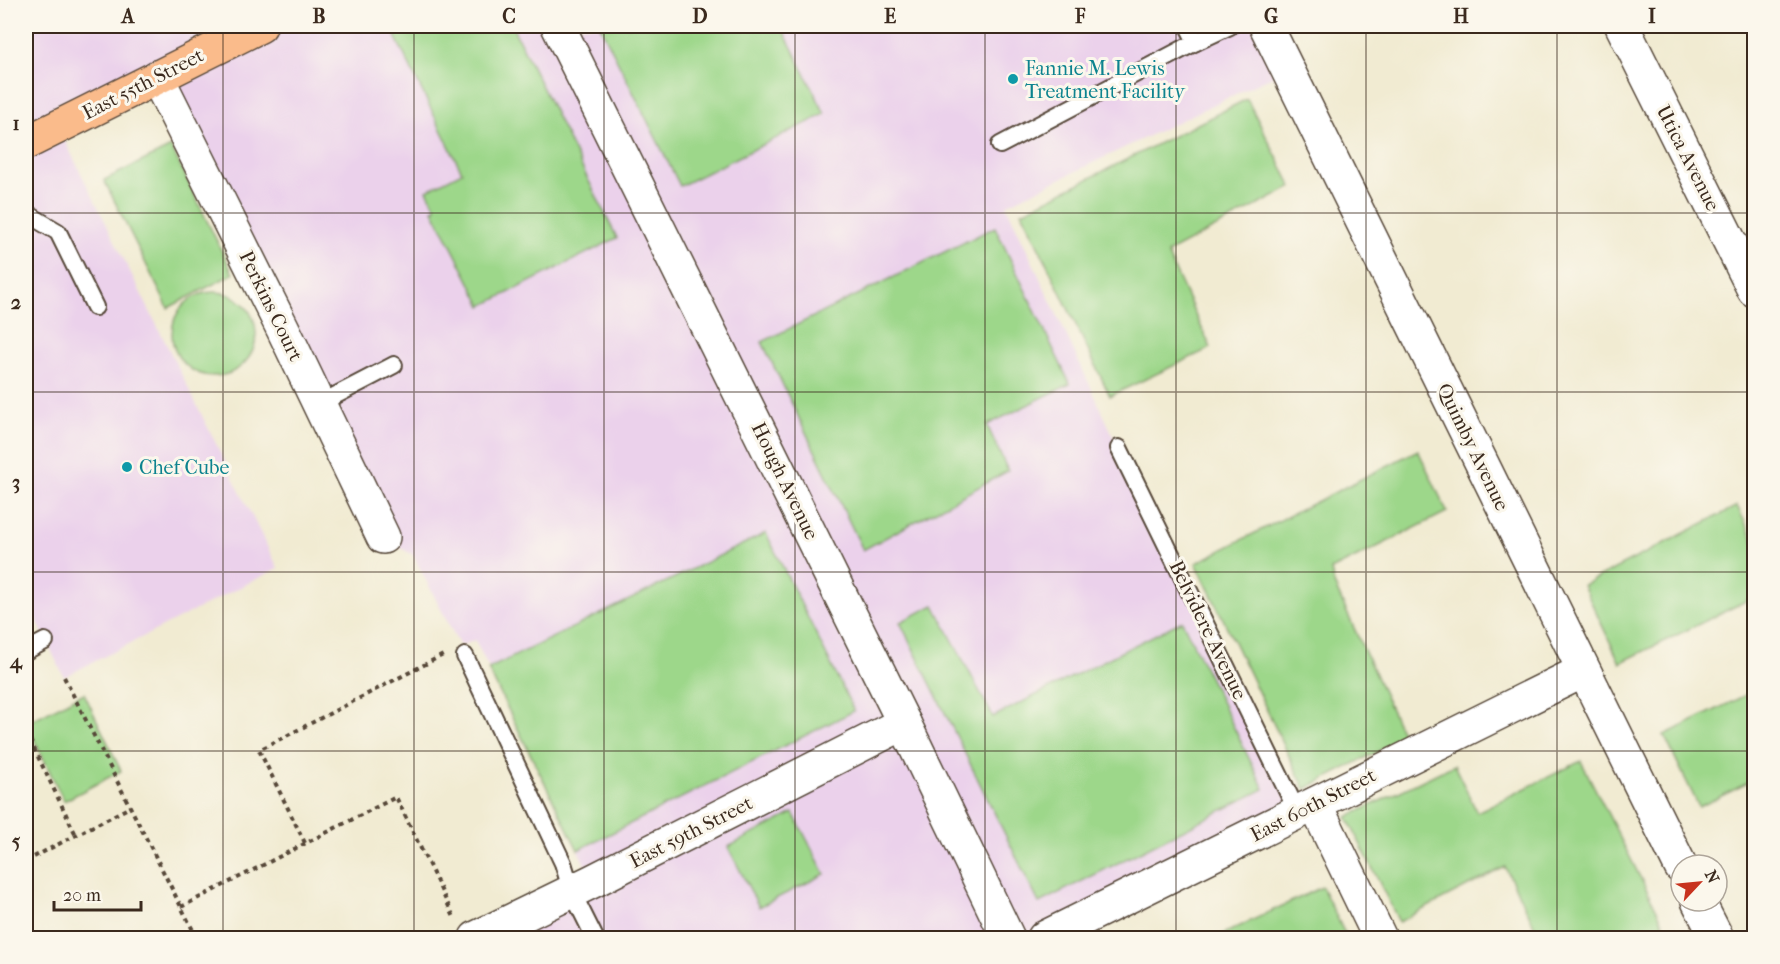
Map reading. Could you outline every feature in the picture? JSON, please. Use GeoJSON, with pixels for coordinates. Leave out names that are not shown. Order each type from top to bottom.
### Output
{"type":"FeatureCollection","features":[{"type":"Feature","properties":{"kind":"main road","name":"East 55th Street"},"geometry":{"type":"LineString","coordinates":[[26,143],[260,26]]}},
{"type":"Feature","properties":{"kind":"street","name":"Hough Avenue"},"geometry":{"type":"LineString","coordinates":[[558,26],[904,723],[1008,939]]}},
{"type":"Feature","properties":{"kind":"street","name":"Quimby Avenue"},"geometry":{"type":"LineString","coordinates":[[1266,26],[1674,853]]}},
{"type":"Feature","properties":{"kind":"street","name":"Utica Avenue"},"geometry":{"type":"LineString","coordinates":[[1622,26],[1755,290]]}},
{"type":"Feature","properties":{"kind":"street","name":"Perkins Court"},"geometry":{"type":"LineString","coordinates":[[157,77],[383,537]]}},
{"type":"Feature","properties":{"kind":"street","name":"East 60th Street"},"geometry":{"type":"LineString","coordinates":[[1044,939],[1583,671]]}},
{"type":"Feature","properties":{"kind":"street","name":"East 59th Street"},"geometry":{"type":"LineString","coordinates":[[466,929],[572,892],[904,723]]}},
{"type":"Feature","properties":{"kind":"street","name":"Belvidere Avenue"},"geometry":{"type":"LineString","coordinates":[[1306,808],[1380,939]]}},
{"type":"Feature","properties":{"kind":"street"},"geometry":{"type":"LineString","coordinates":[[1704,913],[1717,939]]}},
{"type":"Feature","properties":{"kind":"lane"},"geometry":{"type":"LineString","coordinates":[[1188,26],[1196,42]]}},
{"type":"Feature","properties":{"kind":"lane"},"geometry":{"type":"LineString","coordinates":[[1000,145],[1230,26]]}},
{"type":"Feature","properties":{"kind":"lane"},"geometry":{"type":"LineString","coordinates":[[30,221],[58,232],[95,307]]}},
{"type":"Feature","properties":{"kind":"lane"},"geometry":{"type":"LineString","coordinates":[[319,404],[394,365]]}},
{"type":"Feature","properties":{"kind":"lane","name":"Belvidere Avenue"},"geometry":{"type":"LineString","coordinates":[[1119,448],[1306,808]]}},
{"type":"Feature","properties":{"kind":"lane"},"geometry":{"type":"LineString","coordinates":[[26,651],[45,641]]}},
{"type":"Feature","properties":{"kind":"lane"},"geometry":{"type":"LineString","coordinates":[[457,654],[563,863],[572,892],[595,939]]}},
{"type":"Feature","properties":{"kind":"path"},"geometry":{"type":"LineString","coordinates":[[305,843],[259,750],[457,654]]}},
{"type":"Feature","properties":{"kind":"path"},"geometry":{"type":"LineString","coordinates":[[64,677],[197,939]]}},
{"type":"Feature","properties":{"kind":"path"},"geometry":{"type":"LineString","coordinates":[[26,732],[76,835]]}},
{"type":"Feature","properties":{"kind":"path"},"geometry":{"type":"LineString","coordinates":[[181,907],[396,797],[466,929]]}},
{"type":"Feature","properties":{"kind":"path"},"geometry":{"type":"LineString","coordinates":[[26,861],[130,807]]}},
{"type":"Feature","properties":{"kind":"shaded area"},"geometry":{"type":"Polygon","coordinates":[[[26,26],[1266,26],[1287,69],[1006,205],[1119,448],[1298,813],[1044,938],[476,938],[593,881],[475,640],[460,646],[413,555],[383,537],[157,77],[58,127],[278,568],[64,677],[26,598],[26,26]]]}},
{"type":"Feature","properties":{"kind":"green space"},"geometry":{"type":"Polygon","coordinates":[[[415,26],[512,26],[617,238],[482,306],[433,210],[436,208],[427,190],[462,172],[395,36],[415,26]]]}},
{"type":"Feature","properties":{"kind":"green space"},"geometry":{"type":"Polygon","coordinates":[[[600,26],[781,26],[825,114],[680,186],[600,26]]]}},
{"type":"Feature","properties":{"kind":"green space"},"geometry":{"type":"Polygon","coordinates":[[[1247,99],[1292,187],[1167,253],[1211,348],[1110,396],[1022,212],[1247,99]]]}},
{"type":"Feature","properties":{"kind":"green space"},"geometry":{"type":"Polygon","coordinates":[[[171,147],[233,274],[168,308],[104,180],[171,147]]]}},
{"type":"Feature","properties":{"kind":"green space"},"geometry":{"type":"Polygon","coordinates":[[[995,227],[1070,384],[987,425],[1008,471],[863,550],[762,342],[995,227]]]}},
{"type":"Feature","properties":{"kind":"green space"},"geometry":{"type":"Polygon","coordinates":[[[214,292],[230,295],[244,304],[253,318],[256,334],[253,350],[244,364],[230,373],[214,376],[198,373],[184,364],[175,350],[172,334],[175,318],[184,304],[198,295],[214,292]]]}},
{"type":"Feature","properties":{"kind":"green space"},"geometry":{"type":"Polygon","coordinates":[[[1418,450],[1447,512],[1331,570],[1334,584],[1404,738],[1305,789],[1196,563],[1418,450]]]}},
{"type":"Feature","properties":{"kind":"green space"},"geometry":{"type":"Polygon","coordinates":[[[1737,506],[1754,541],[1754,597],[1620,663],[1583,585],[1737,506]]]}},
{"type":"Feature","properties":{"kind":"green space"},"geometry":{"type":"Polygon","coordinates":[[[766,533],[854,711],[578,850],[488,669],[766,533]]]}},
{"type":"Feature","properties":{"kind":"green space"},"geometry":{"type":"Polygon","coordinates":[[[934,605],[993,717],[1182,621],[1264,789],[1039,903],[900,622],[934,605]]]}},
{"type":"Feature","properties":{"kind":"green space"},"geometry":{"type":"Polygon","coordinates":[[[1754,691],[1754,780],[1699,807],[1664,735],[1754,691]]]}},
{"type":"Feature","properties":{"kind":"green space"},"geometry":{"type":"Polygon","coordinates":[[[84,693],[121,771],[64,801],[26,723],[84,693]]]}},
{"type":"Feature","properties":{"kind":"green space"},"geometry":{"type":"Polygon","coordinates":[[[1581,761],[1671,938],[1519,938],[1536,929],[1505,867],[1399,922],[1347,817],[1454,765],[1477,812],[1581,761]]]}},
{"type":"Feature","properties":{"kind":"green space"},"geometry":{"type":"Polygon","coordinates":[[[793,813],[825,874],[759,907],[728,847],[793,813]]]}},
{"type":"Feature","properties":{"kind":"green space"},"geometry":{"type":"Polygon","coordinates":[[[1322,887],[1347,938],[1215,938],[1322,887]]]}},
{"type":"Feature","properties":{"kind":"place","name":"Fannie M. Lewis Treatment Facility"},"geometry":{"type":"Point","coordinates":[1013,79]}},
{"type":"Feature","properties":{"kind":"place","name":"Chef Cube"},"geometry":{"type":"Point","coordinates":[127,467]}}]}
